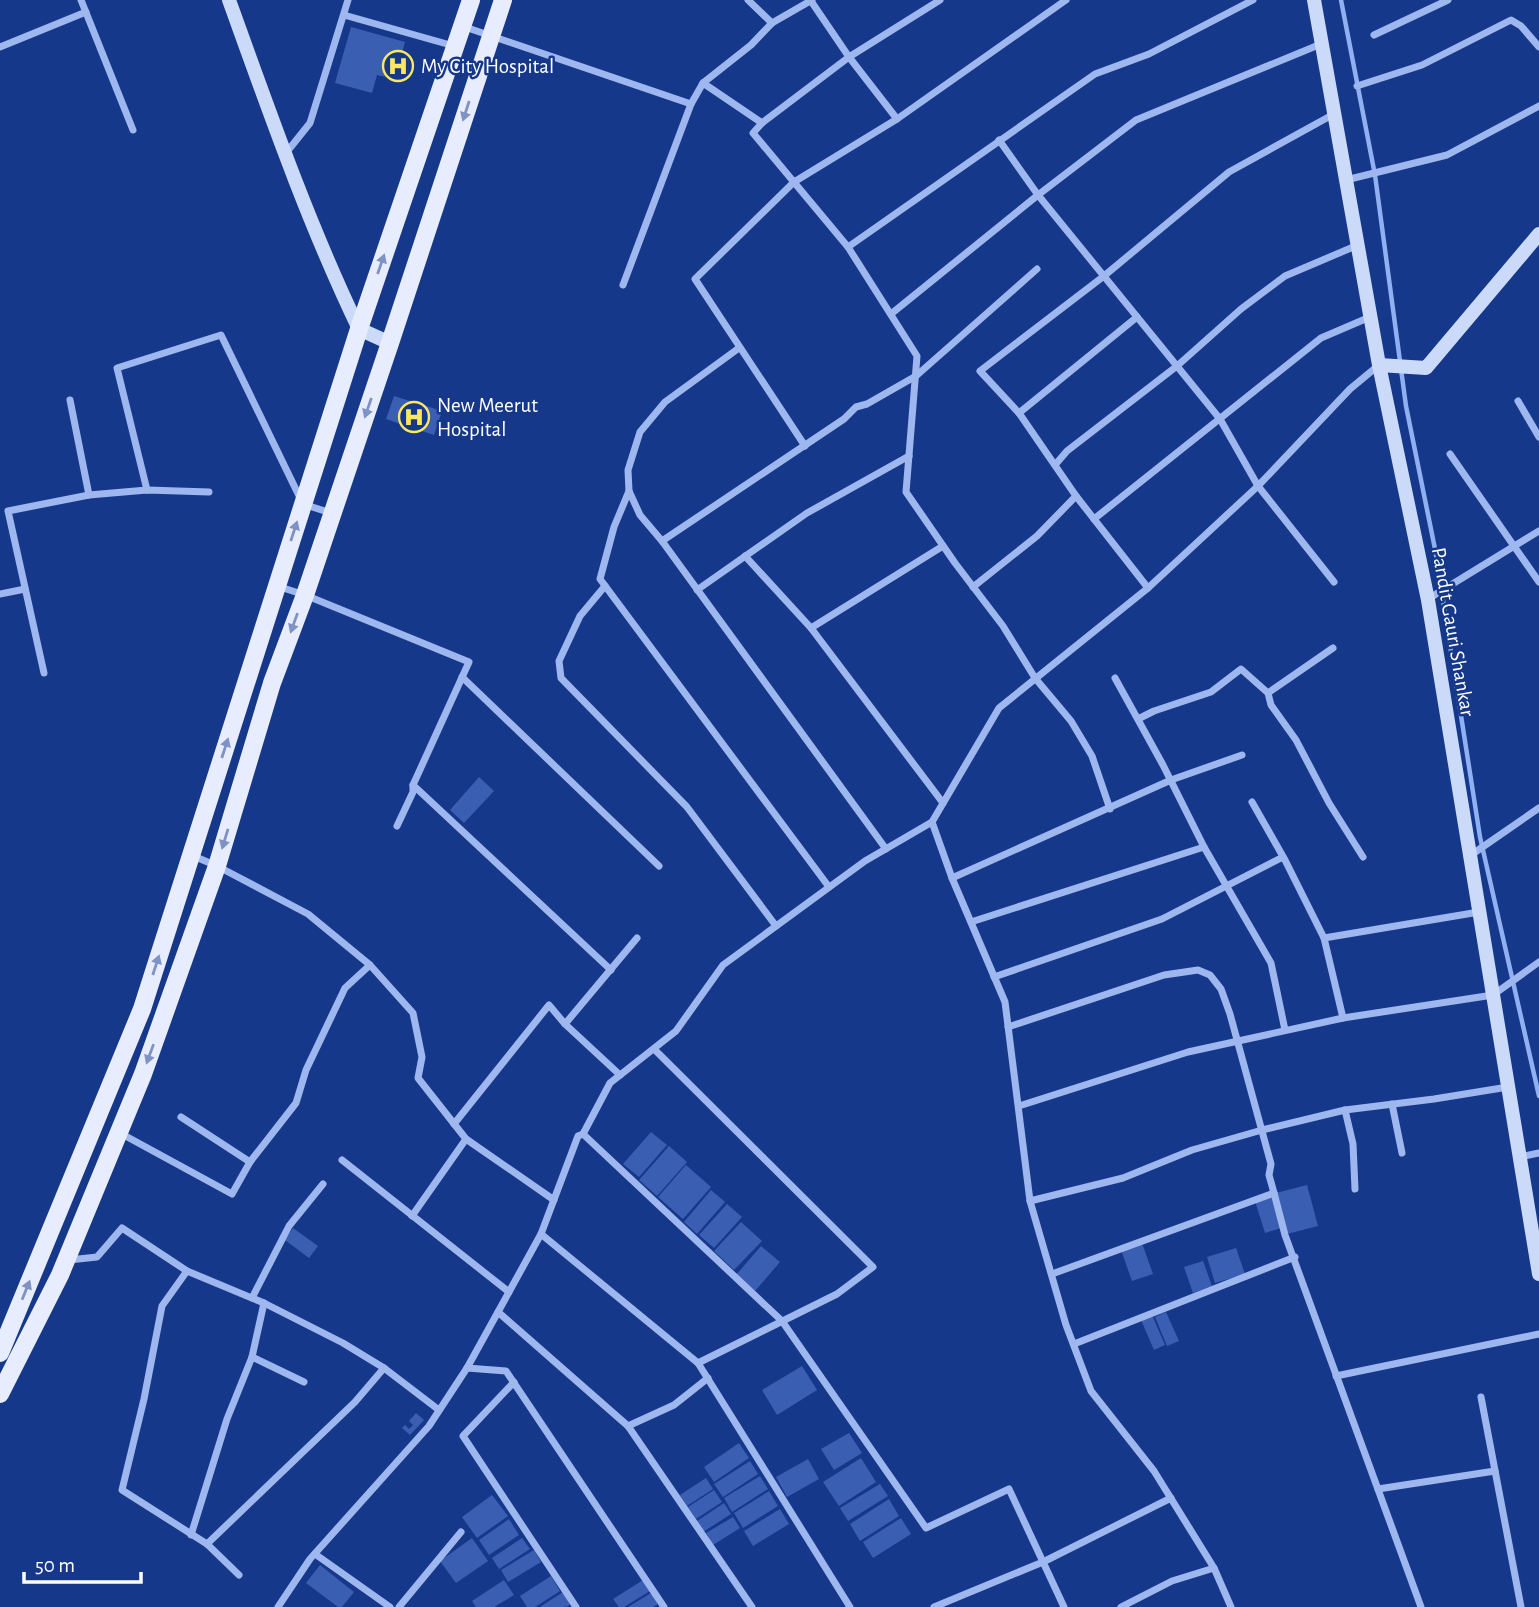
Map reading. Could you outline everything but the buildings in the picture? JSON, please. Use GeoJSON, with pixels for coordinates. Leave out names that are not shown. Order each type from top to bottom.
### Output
{"type":"FeatureCollection","features":[{"type":"Feature","properties":{"kind":"main road"},"geometry":{"type":"LineString","coordinates":[[0,1353],[142,1009],[359,329],[471,0]]}},
{"type":"Feature","properties":{"kind":"main road"},"geometry":{"type":"LineString","coordinates":[[2,1385],[66,1260],[143,1074],[217,866],[272,683],[305,595],[503,0]]}},
{"type":"Feature","properties":{"kind":"main road"},"geometry":{"type":"LineString","coordinates":[[88,1141],[111,1150]]}},
{"type":"Feature","properties":{"kind":"street"},"geometry":{"type":"LineString","coordinates":[[81,0],[133,130]]}},
{"type":"Feature","properties":{"kind":"street"},"geometry":{"type":"LineString","coordinates":[[229,0],[338,285],[359,329],[390,343]]}},
{"type":"Feature","properties":{"kind":"street"},"geometry":{"type":"LineString","coordinates":[[286,153],[310,123],[348,0]]}},
{"type":"Feature","properties":{"kind":"street"},"geometry":{"type":"LineString","coordinates":[[748,0],[772,23]]}},
{"type":"Feature","properties":{"kind":"street"},"geometry":{"type":"LineString","coordinates":[[623,285],[691,104],[703,83],[751,45],[772,23],[811,0],[849,57],[897,119]]}},
{"type":"Feature","properties":{"kind":"street"},"geometry":{"type":"LineString","coordinates":[[940,0],[849,57],[762,123],[753,133],[848,247],[917,356],[906,492],[972,587],[1003,626],[1035,678],[1071,721],[1092,756],[1110,809]]}},
{"type":"Feature","properties":{"kind":"street"},"geometry":{"type":"LineString","coordinates":[[805,446],[695,279],[794,182],[897,119],[1066,0]]}},
{"type":"Feature","properties":{"kind":"street"},"geometry":{"type":"LineString","coordinates":[[848,247],[1095,74],[1149,54],[1251,0]]}},
{"type":"Feature","properties":{"kind":"street","name":"Pandit Gauri Shankar"},"geometry":{"type":"LineString","coordinates":[[1314,0],[1380,365],[1428,600],[1539,1274]]}},
{"type":"Feature","properties":{"kind":"street"},"geometry":{"type":"LineString","coordinates":[[1374,35],[1448,0]]}},
{"type":"Feature","properties":{"kind":"street"},"geometry":{"type":"LineString","coordinates":[[0,47],[86,12]]}},
{"type":"Feature","properties":{"kind":"street"},"geometry":{"type":"LineString","coordinates":[[344,15],[454,46]]}},
{"type":"Feature","properties":{"kind":"street"},"geometry":{"type":"LineString","coordinates":[[1357,86],[1422,65],[1511,20],[1521,26],[1539,47]]}},
{"type":"Feature","properties":{"kind":"street"},"geometry":{"type":"LineString","coordinates":[[462,26],[691,104]]}},
{"type":"Feature","properties":{"kind":"street"},"geometry":{"type":"LineString","coordinates":[[891,314],[1136,120],[1321,44]]}},
{"type":"Feature","properties":{"kind":"street"},"geometry":{"type":"LineString","coordinates":[[703,83],[762,123]]}},
{"type":"Feature","properties":{"kind":"street"},"geometry":{"type":"LineString","coordinates":[[1346,180],[1447,155],[1539,106]]}},
{"type":"Feature","properties":{"kind":"street"},"geometry":{"type":"LineString","coordinates":[[1149,588],[1076,496],[1019,413],[981,370],[1104,276],[1229,172],[1334,114]]}},
{"type":"Feature","properties":{"kind":"street"},"geometry":{"type":"LineString","coordinates":[[999,140],[1038,195],[1220,419],[1258,486],[1335,582]]}},
{"type":"Feature","properties":{"kind":"street"},"geometry":{"type":"LineString","coordinates":[[278,1607],[315,1554],[429,1426],[467,1368],[541,1234],[578,1136],[583,1134],[610,1083],[676,1031],[723,965],[829,887],[932,822],[999,708],[1149,588],[1258,486],[1350,390],[1380,365],[1426,368],[1537,240]]}},
{"type":"Feature","properties":{"kind":"street"},"geometry":{"type":"LineString","coordinates":[[1055,465],[1067,451],[1177,366],[1241,309],[1285,276],[1358,245]]}},
{"type":"Feature","properties":{"kind":"street"},"geometry":{"type":"LineString","coordinates":[[662,541],[805,446],[844,419],[856,407],[867,404],[916,376],[1037,269]]}},
{"type":"Feature","properties":{"kind":"street"},"geometry":{"type":"LineString","coordinates":[[1094,519],[1321,338],[1371,316]]}},
{"type":"Feature","properties":{"kind":"street"},"geometry":{"type":"LineString","coordinates":[[1019,413],[1137,317]]}},
{"type":"Feature","properties":{"kind":"street"},"geometry":{"type":"LineString","coordinates":[[148,490],[117,368],[221,335],[303,504],[332,513]]}},
{"type":"Feature","properties":{"kind":"street"},"geometry":{"type":"LineString","coordinates":[[739,348],[664,401],[640,432],[628,470],[629,491],[640,514],[886,849]]}},
{"type":"Feature","properties":{"kind":"street"},"geometry":{"type":"LineString","coordinates":[[70,400],[89,495]]}},
{"type":"Feature","properties":{"kind":"street"},"geometry":{"type":"LineString","coordinates":[[1518,401],[1539,437]]}},
{"type":"Feature","properties":{"kind":"street"},"geometry":{"type":"LineString","coordinates":[[1450,454],[1516,545],[1539,582]]}},
{"type":"Feature","properties":{"kind":"street"},"geometry":{"type":"LineString","coordinates":[[697,590],[807,513],[909,456]]}},
{"type":"Feature","properties":{"kind":"street"},"geometry":{"type":"LineString","coordinates":[[44,673],[8,511],[89,495],[148,490],[209,492]]}},
{"type":"Feature","properties":{"kind":"street"},"geometry":{"type":"LineString","coordinates":[[629,491],[614,527],[600,579],[829,887]]}},
{"type":"Feature","properties":{"kind":"street"},"geometry":{"type":"LineString","coordinates":[[972,587],[1037,536],[1076,496]]}},
{"type":"Feature","properties":{"kind":"street"},"geometry":{"type":"LineString","coordinates":[[1428,600],[1539,531]]}},
{"type":"Feature","properties":{"kind":"street"},"geometry":{"type":"LineString","coordinates":[[811,628],[943,546]]}},
{"type":"Feature","properties":{"kind":"street"},"geometry":{"type":"LineString","coordinates":[[745,556],[811,628],[943,803]]}},
{"type":"Feature","properties":{"kind":"street"},"geometry":{"type":"LineString","coordinates":[[276,586],[305,595],[469,662],[397,826]]}},
{"type":"Feature","properties":{"kind":"street"},"geometry":{"type":"LineString","coordinates":[[605,586],[580,616],[559,660],[561,678],[687,807],[776,926]]}},
{"type":"Feature","properties":{"kind":"street"},"geometry":{"type":"LineString","coordinates":[[0,594],[25,589]]}},
{"type":"Feature","properties":{"kind":"street"},"geometry":{"type":"LineString","coordinates":[[1268,693],[1333,648]]}},
{"type":"Feature","properties":{"kind":"street"},"geometry":{"type":"LineString","coordinates":[[1138,719],[1211,692],[1241,669],[1268,693],[1271,705],[1296,740],[1329,803],[1363,857]]}},
{"type":"Feature","properties":{"kind":"street"},"geometry":{"type":"LineString","coordinates":[[462,677],[659,866]]}},
{"type":"Feature","properties":{"kind":"street"},"geometry":{"type":"LineString","coordinates":[[1115,678],[1204,847],[1272,963],[1285,1030]]}},
{"type":"Feature","properties":{"kind":"street"},"geometry":{"type":"LineString","coordinates":[[952,878],[1171,780],[1242,755]]}},
{"type":"Feature","properties":{"kind":"street"},"geometry":{"type":"LineString","coordinates":[[413,785],[611,970]]}},
{"type":"Feature","properties":{"kind":"street"},"geometry":{"type":"LineString","coordinates":[[1252,802],[1324,938],[1343,1018]]}},
{"type":"Feature","properties":{"kind":"street"},"geometry":{"type":"LineString","coordinates":[[1470,855],[1539,807]]}},
{"type":"Feature","properties":{"kind":"street"},"geometry":{"type":"LineString","coordinates":[[932,822],[952,878],[1005,1002],[1030,1201],[1066,1325],[1091,1391],[1154,1472],[1214,1568],[1231,1607]]}},
{"type":"Feature","properties":{"kind":"street"},"geometry":{"type":"LineString","coordinates":[[971,922],[1204,847]]}},
{"type":"Feature","properties":{"kind":"street"},"geometry":{"type":"LineString","coordinates":[[191,855],[308,914],[370,965],[413,1013],[422,1057],[418,1079],[466,1139],[554,1200]]}},
{"type":"Feature","properties":{"kind":"street"},"geometry":{"type":"LineString","coordinates":[[994,977],[1162,919],[1283,858]]}},
{"type":"Feature","properties":{"kind":"street"},"geometry":{"type":"LineString","coordinates":[[1324,938],[1479,912]]}},
{"type":"Feature","properties":{"kind":"street"},"geometry":{"type":"LineString","coordinates":[[565,1024],[637,938]]}},
{"type":"Feature","properties":{"kind":"street"},"geometry":{"type":"LineString","coordinates":[[1019,1106],[1188,1052],[1238,1040],[1343,1018],[1493,995],[1539,962]]}},
{"type":"Feature","properties":{"kind":"street"},"geometry":{"type":"LineString","coordinates":[[119,1133],[232,1194],[250,1162],[296,1103],[306,1070],[345,988],[370,965]]}},
{"type":"Feature","properties":{"kind":"street"},"geometry":{"type":"LineString","coordinates":[[1009,1027],[1164,975],[1198,970],[1210,975],[1221,989],[1238,1040],[1271,1164],[1269,1175],[1285,1236],[1295,1257],[1421,1607]]}},
{"type":"Feature","properties":{"kind":"street"},"geometry":{"type":"LineString","coordinates":[[454,1124],[549,1005],[565,1024],[620,1075]]}},
{"type":"Feature","properties":{"kind":"street"},"geometry":{"type":"LineString","coordinates":[[654,1049],[873,1267],[837,1294],[698,1363]]}},
{"type":"Feature","properties":{"kind":"street"},"geometry":{"type":"LineString","coordinates":[[1030,1201],[1123,1178],[1192,1150],[1345,1110],[1508,1087]]}},
{"type":"Feature","properties":{"kind":"street"},"geometry":{"type":"LineString","coordinates":[[1392,1104],[1402,1153]]}},
{"type":"Feature","properties":{"kind":"street"},"geometry":{"type":"LineString","coordinates":[[1345,1110],[1353,1144],[1355,1189]]}},
{"type":"Feature","properties":{"kind":"street"},"geometry":{"type":"LineString","coordinates":[[181,1116],[250,1162]]}},
{"type":"Feature","properties":{"kind":"street"},"geometry":{"type":"LineString","coordinates":[[583,1134],[782,1321],[926,1528],[1009,1489],[1064,1607]]}},
{"type":"Feature","properties":{"kind":"street"},"geometry":{"type":"LineString","coordinates":[[412,1216],[466,1139]]}},
{"type":"Feature","properties":{"kind":"street"},"geometry":{"type":"LineString","coordinates":[[1520,1157],[1539,1153]]}},
{"type":"Feature","properties":{"kind":"street"},"geometry":{"type":"LineString","coordinates":[[342,1160],[509,1292]]}},
{"type":"Feature","properties":{"kind":"street"},"geometry":{"type":"LineString","coordinates":[[252,1298],[289,1226],[323,1184]]}},
{"type":"Feature","properties":{"kind":"street"},"geometry":{"type":"LineString","coordinates":[[1052,1273],[1274,1193]]}},
{"type":"Feature","properties":{"kind":"street"},"geometry":{"type":"LineString","coordinates":[[66,1260],[97,1257],[122,1228],[187,1270],[264,1303],[343,1343],[384,1368],[439,1410]]}},
{"type":"Feature","properties":{"kind":"street"},"geometry":{"type":"LineString","coordinates":[[541,1234],[698,1363],[850,1607]]}},
{"type":"Feature","properties":{"kind":"street"},"geometry":{"type":"LineString","coordinates":[[1074,1344],[1295,1257]]}},
{"type":"Feature","properties":{"kind":"street"},"geometry":{"type":"LineString","coordinates":[[187,1270],[163,1306],[122,1490],[207,1544],[239,1575]]}},
{"type":"Feature","properties":{"kind":"street"},"geometry":{"type":"LineString","coordinates":[[191,1535],[227,1419],[252,1357],[264,1303]]}},
{"type":"Feature","properties":{"kind":"street"},"geometry":{"type":"LineString","coordinates":[[498,1312],[628,1426],[752,1607]]}},
{"type":"Feature","properties":{"kind":"street"},"geometry":{"type":"LineString","coordinates":[[1336,1376],[1539,1334]]}},
{"type":"Feature","properties":{"kind":"street"},"geometry":{"type":"LineString","coordinates":[[252,1357],[304,1382]]}},
{"type":"Feature","properties":{"kind":"street"},"geometry":{"type":"LineString","coordinates":[[207,1544],[355,1402],[384,1368]]}},
{"type":"Feature","properties":{"kind":"street"},"geometry":{"type":"LineString","coordinates":[[467,1368],[506,1371],[664,1607]]}},
{"type":"Feature","properties":{"kind":"street"},"geometry":{"type":"LineString","coordinates":[[628,1426],[674,1405],[708,1378]]}},
{"type":"Feature","properties":{"kind":"street"},"geometry":{"type":"LineString","coordinates":[[514,1382],[463,1436],[576,1607]]}},
{"type":"Feature","properties":{"kind":"street"},"geometry":{"type":"LineString","coordinates":[[1481,1397],[1520,1607]]}},
{"type":"Feature","properties":{"kind":"street"},"geometry":{"type":"LineString","coordinates":[[1378,1489],[1495,1471]]}},
{"type":"Feature","properties":{"kind":"street"},"geometry":{"type":"LineString","coordinates":[[934,1607],[1043,1562],[1171,1499]]}},
{"type":"Feature","properties":{"kind":"street"},"geometry":{"type":"LineString","coordinates":[[399,1607],[461,1532]]}},
{"type":"Feature","properties":{"kind":"street"},"geometry":{"type":"LineString","coordinates":[[315,1554],[390,1607]]}},
{"type":"Feature","properties":{"kind":"street"},"geometry":{"type":"LineString","coordinates":[[1121,1607],[1172,1581],[1214,1568]]}},
{"type":"Feature","properties":{"kind":"waterway"},"geometry":{"type":"LineString","coordinates":[[1341,0],[1375,175],[1406,406],[1435,549],[1480,837],[1539,1096]]}},
{"type":"Feature","properties":{"kind":"place","name":"My City Hospital"},"geometry":{"type":"Point","coordinates":[398,66]}},
{"type":"Feature","properties":{"kind":"place","name":"New Meerut Hospital"},"geometry":{"type":"Point","coordinates":[414,417]}}]}
